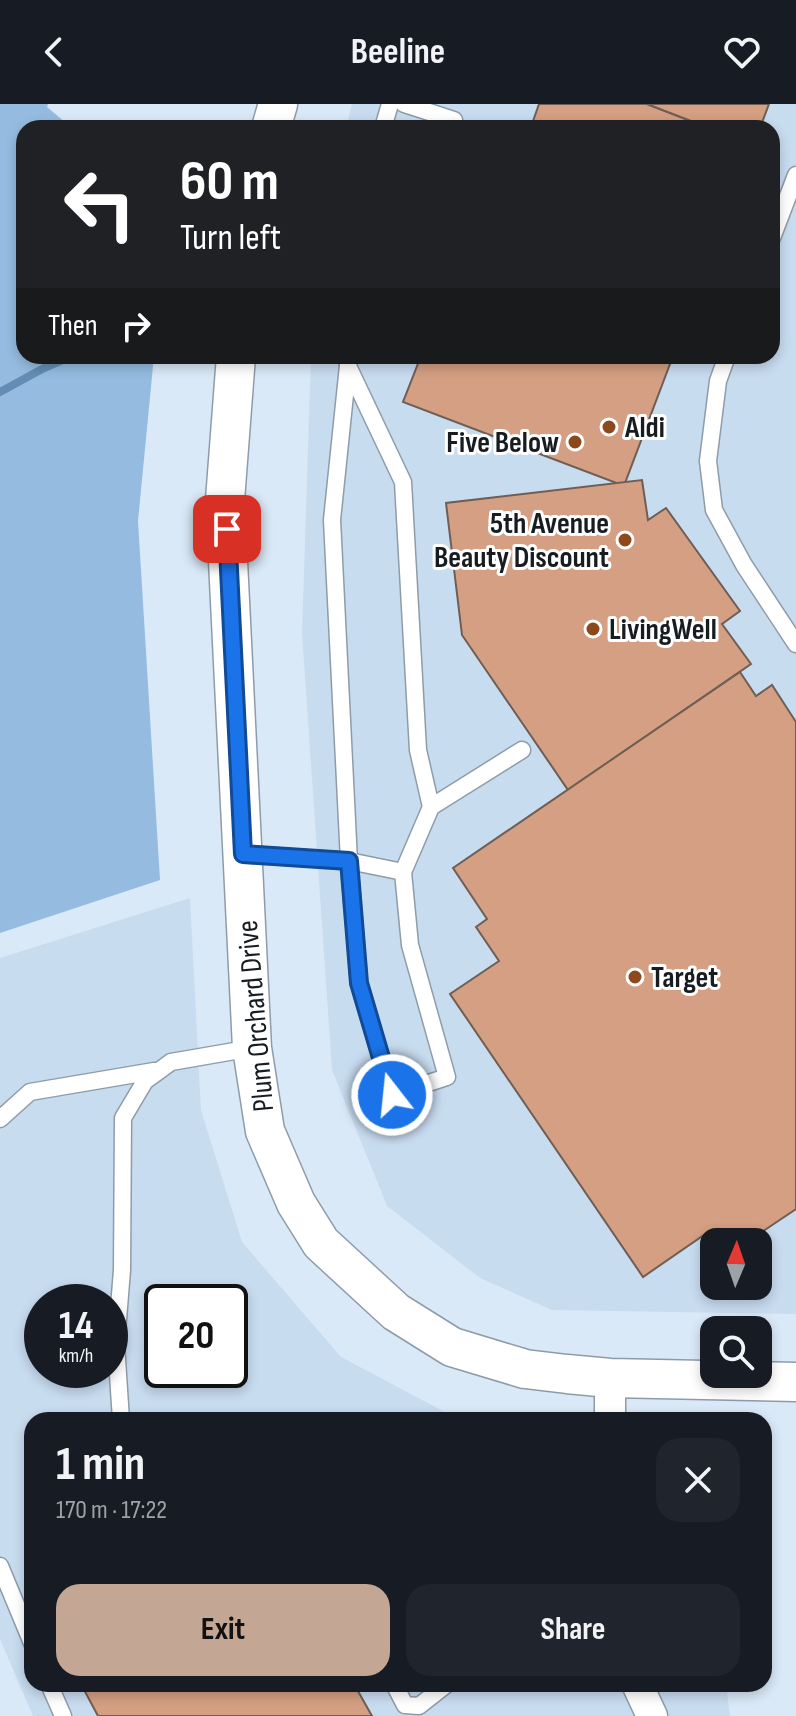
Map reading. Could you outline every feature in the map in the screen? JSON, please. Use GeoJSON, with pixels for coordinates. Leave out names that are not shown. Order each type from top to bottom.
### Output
{"type":"FeatureCollection","features":[{"type":"Feature","properties":{"kind":"street","name":"Plum Orchard Drive"},"geometry":{"type":"LineString","coordinates":[[235,364],[225,500],[252,1048],[265,1131],[296,1203],[321,1243],[342,1264],[396,1312],[452,1347],[525,1369],[610,1378],[796,1382]]}},
{"type":"Feature","properties":{"kind":"street"},"geometry":{"type":"LineString","coordinates":[[610,1378],[610,1412]]}},
{"type":"Feature","properties":{"kind":"street"},"geometry":{"type":"LineString","coordinates":[[641,1692],[652,1716]]}},
{"type":"Feature","properties":{"kind":"lane"},"geometry":{"type":"LineString","coordinates":[[404,104],[455,117]]}},
{"type":"Feature","properties":{"kind":"lane"},"geometry":{"type":"LineString","coordinates":[[780,217],[796,175]]}},
{"type":"Feature","properties":{"kind":"lane"},"geometry":{"type":"LineString","coordinates":[[349,364],[332,520],[349,861],[359,983],[392,1095],[447,1077],[410,945],[403,872],[431,807],[522,750]]}},
{"type":"Feature","properties":{"kind":"lane"},"geometry":{"type":"LineString","coordinates":[[350,364],[403,482],[418,750],[431,807]]}},
{"type":"Feature","properties":{"kind":"lane"},"geometry":{"type":"LineString","coordinates":[[724,364],[718,381],[708,461],[714,510],[744,565],[796,644]]}},
{"type":"Feature","properties":{"kind":"lane"},"geometry":{"type":"LineString","coordinates":[[243,854],[349,861],[403,872]]}},
{"type":"Feature","properties":{"kind":"lane"},"geometry":{"type":"LineString","coordinates":[[120,1412],[116,1344],[122,1270],[123,1118],[145,1081],[171,1062],[252,1048]]}},
{"type":"Feature","properties":{"kind":"lane"},"geometry":{"type":"LineString","coordinates":[[0,1119],[30,1092],[160,1070]]}},
{"type":"Feature","properties":{"kind":"lane"},"geometry":{"type":"LineString","coordinates":[[0,1566],[24,1624]]}},
{"type":"Feature","properties":{"kind":"lane"},"geometry":{"type":"LineString","coordinates":[[52,1692],[63,1716]]}},
{"type":"Feature","properties":{"kind":"lane"},"geometry":{"type":"LineString","coordinates":[[398,1692],[405,1705],[419,1706],[437,1692]]}},
{"type":"Feature","properties":{"kind":"shaded area"},"geometry":{"type":"Polygon","coordinates":[[[0,104],[48,104],[47,107],[62,120],[16,120],[16,364],[153,364],[138,521],[160,880],[0,933],[0,104]]]}},
{"type":"Feature","properties":{"kind":"shaded area"},"geometry":{"type":"Polygon","coordinates":[[[352,104],[796,104],[796,1314],[552,1310],[480,1278],[387,1206],[332,1070],[302,633],[311,364],[780,364],[780,120],[348,120],[352,104]]]}},
{"type":"Feature","properties":{"kind":"shaded area"},"geometry":{"type":"Polygon","coordinates":[[[190,898],[201,1110],[242,1242],[341,1357],[445,1412],[24,1412],[24,1692],[727,1692],[730,1716],[33,1716],[0,1639],[0,958],[190,898]]]}},
{"type":"Feature","properties":{"kind":"building"},"geometry":{"type":"Polygon","coordinates":[[[539,104],[647,104],[688,120],[533,120],[539,104]]]}},
{"type":"Feature","properties":{"kind":"building"},"geometry":{"type":"Polygon","coordinates":[[[647,104],[769,104],[763,120],[688,120],[647,104]]]}},
{"type":"Feature","properties":{"kind":"building","name":"Five Below"},"geometry":{"type":"Polygon","coordinates":[[[418,364],[670,364],[625,483],[619,484],[403,402],[418,364]]]}},
{"type":"Feature","properties":{"kind":"building","name":"LivingWell"},"geometry":{"type":"Polygon","coordinates":[[[642,480],[648,520],[666,508],[740,611],[722,624],[751,664],[568,790],[462,635],[446,503],[642,480]]]}},
{"type":"Feature","properties":{"kind":"building","name":"Target"},"geometry":{"type":"Polygon","coordinates":[[[740,672],[756,696],[772,685],[796,722],[796,1209],[768,1228],[700,1228],[700,1238],[643,1277],[450,994],[499,961],[476,927],[487,919],[453,868],[740,672]]]}},
{"type":"Feature","properties":{"kind":"building"},"geometry":{"type":"Polygon","coordinates":[[[85,1692],[358,1692],[372,1716],[98,1716],[85,1692]]]}},
{"type":"Feature","properties":{"kind":"waterway"},"geometry":{"type":"LineString","coordinates":[[0,392],[53,364]]}},
{"type":"Feature","properties":{"kind":"place","name":"Aldi"},"geometry":{"type":"Point","coordinates":[609,427]}},
{"type":"Feature","properties":{"kind":"place","name":"Five Below"},"geometry":{"type":"Point","coordinates":[575,442]}},
{"type":"Feature","properties":{"kind":"place","name":"5th Avenue Beauty Discount"},"geometry":{"type":"Point","coordinates":[625,540]}},
{"type":"Feature","properties":{"kind":"place","name":"LivingWell"},"geometry":{"type":"Point","coordinates":[593,629]}},
{"type":"Feature","properties":{"kind":"place","name":"Target"},"geometry":{"type":"Point","coordinates":[635,977]}},
{"type":"Feature","properties":{"kind":"route"},"geometry":{"type":"LineString","coordinates":[[227,529],[243,854],[349,861],[359,983],[392,1095]]}}]}
